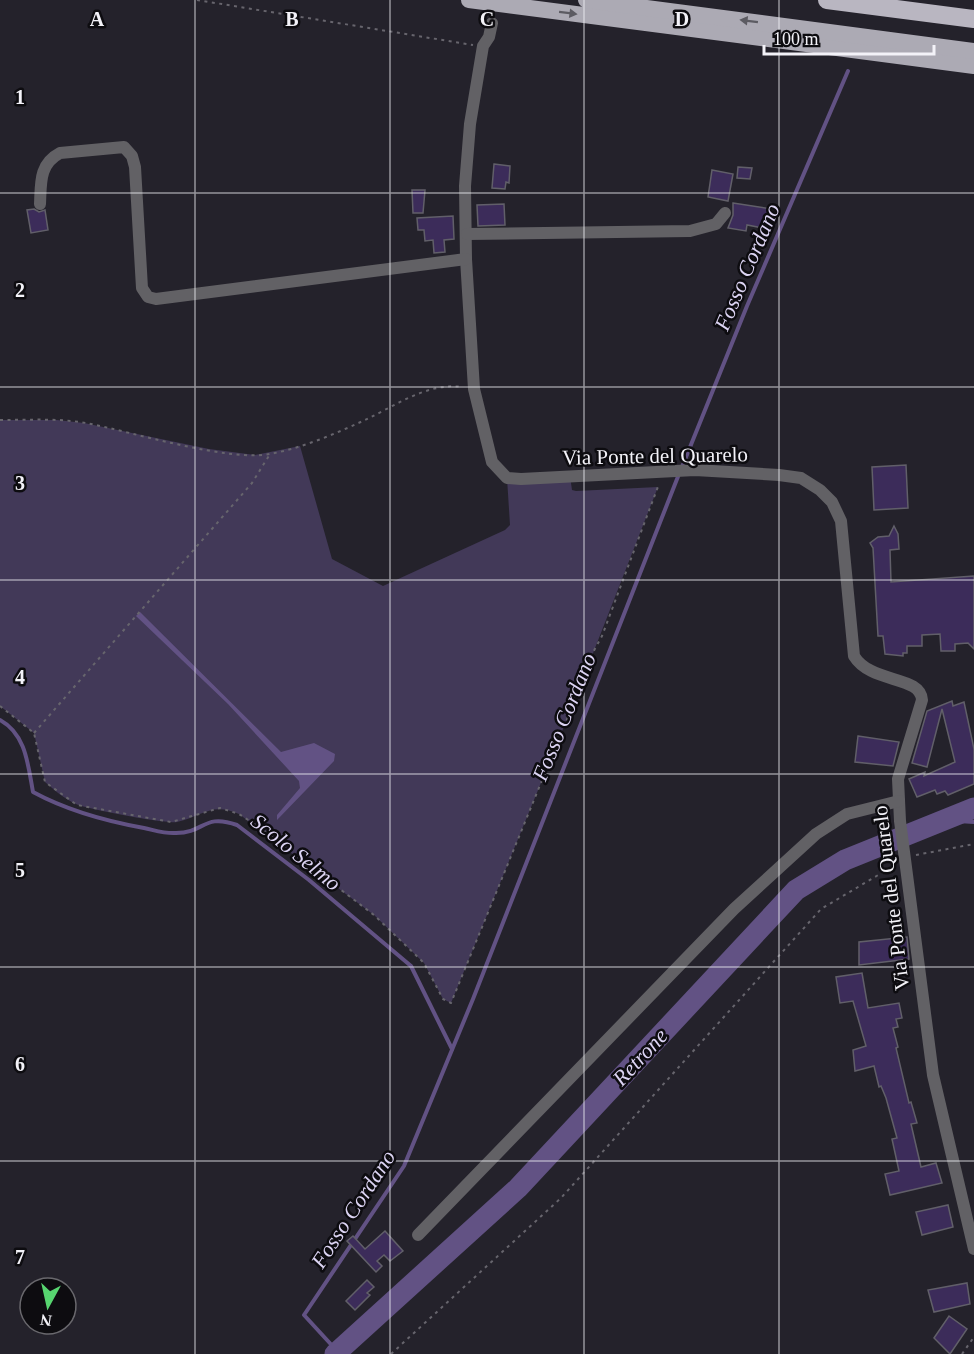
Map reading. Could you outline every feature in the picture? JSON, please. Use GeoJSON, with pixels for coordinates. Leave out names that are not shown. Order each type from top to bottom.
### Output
{"type":"FeatureCollection","features":[{"type":"Feature","properties":{"kind":"highway"},"geometry":{"type":"LineString","coordinates":[[469,0],[974,66]]}},
{"type":"Feature","properties":{"kind":"highway"},"geometry":{"type":"LineString","coordinates":[[586,0],[974,51]]}},
{"type":"Feature","properties":{"kind":"highway"},"geometry":{"type":"LineString","coordinates":[[827,0],[974,19]]}},
{"type":"Feature","properties":{"kind":"street","name":"Via Ponte del Quarelo"},"geometry":{"type":"LineString","coordinates":[[492,23],[489,37],[483,46],[465,176],[466,259],[474,389],[492,462],[507,478],[695,470],[801,478],[820,490],[832,502],[841,521],[854,656],[868,672],[915,685],[921,692],[922,700],[902,763],[900,820],[933,1075],[974,1249]]}},
{"type":"Feature","properties":{"kind":"street"},"geometry":{"type":"LineString","coordinates":[[40,204],[43,169],[52,158],[60,153],[124,147],[132,156],[135,167],[142,288],[148,297],[156,299],[466,259]]}},
{"type":"Feature","properties":{"kind":"street"},"geometry":{"type":"LineString","coordinates":[[466,234],[690,231],[716,224],[725,213]]}},
{"type":"Feature","properties":{"kind":"street"},"geometry":{"type":"LineString","coordinates":[[418,1235],[734,909],[816,834],[847,814],[899,801]]}},
{"type":"Feature","properties":{"kind":"path"},"geometry":{"type":"LineString","coordinates":[[197,0],[483,46]]}},
{"type":"Feature","properties":{"kind":"path"},"geometry":{"type":"LineString","coordinates":[[0,420],[57,420],[84,423],[209,450],[255,455],[270,454],[300,446],[362,421],[430,389],[454,386],[474,389]]}},
{"type":"Feature","properties":{"kind":"path"},"geometry":{"type":"LineString","coordinates":[[34,733],[252,483],[270,454]]}},
{"type":"Feature","properties":{"kind":"path"},"geometry":{"type":"LineString","coordinates":[[0,706],[34,733],[45,782],[77,805],[171,822],[220,808],[239,814],[256,825],[374,915],[424,963],[443,999],[451,1003],[669,471]]}},
{"type":"Feature","properties":{"kind":"path"},"geometry":{"type":"LineString","coordinates":[[391,1354],[561,1198],[821,909],[904,857],[974,844]]}},
{"type":"Feature","properties":{"kind":"path"},"geometry":{"type":"LineString","coordinates":[[962,1354],[974,1337]]}},
{"type":"Feature","properties":{"kind":"shaded area"},"geometry":{"type":"Polygon","coordinates":[[[0,420],[57,420],[84,423],[209,449],[255,455],[300,446],[332,559],[383,586],[505,530],[510,525],[507,478],[570,476],[572,490],[576,491],[658,487],[572,707],[451,1003],[443,999],[424,963],[374,915],[239,814],[221,809],[207,811],[177,822],[143,819],[76,804],[45,782],[34,733],[0,706],[0,420]]]}},
{"type":"Feature","properties":{"kind":"shaded area"},"geometry":{"type":"Polygon","coordinates":[[[140,612],[281,752],[314,743],[335,754],[334,761],[277,820],[277,815],[300,788],[299,781],[228,704],[136,616],[140,612]]]}},
{"type":"Feature","properties":{"kind":"building"},"geometry":{"type":"Polygon","coordinates":[[[494,164],[510,166],[509,183],[506,182],[505,189],[492,188],[494,164]]]}},
{"type":"Feature","properties":{"kind":"building"},"geometry":{"type":"Polygon","coordinates":[[[738,167],[752,168],[750,179],[737,178],[738,167]]]}},
{"type":"Feature","properties":{"kind":"building"},"geometry":{"type":"Polygon","coordinates":[[[712,170],[733,174],[728,201],[708,197],[712,170]]]}},
{"type":"Feature","properties":{"kind":"building"},"geometry":{"type":"Polygon","coordinates":[[[412,190],[425,190],[423,213],[413,213],[412,190]]]}},
{"type":"Feature","properties":{"kind":"building"},"geometry":{"type":"Polygon","coordinates":[[[733,203],[772,209],[768,229],[747,225],[746,231],[728,228],[733,215],[733,203]]]}},
{"type":"Feature","properties":{"kind":"building"},"geometry":{"type":"Polygon","coordinates":[[[504,204],[505,225],[478,226],[477,205],[504,204]]]}},
{"type":"Feature","properties":{"kind":"building"},"geometry":{"type":"Polygon","coordinates":[[[34,209],[39,212],[45,210],[48,230],[31,233],[27,210],[34,209]]]}},
{"type":"Feature","properties":{"kind":"building"},"geometry":{"type":"Polygon","coordinates":[[[453,216],[454,239],[444,240],[445,252],[434,253],[433,240],[425,241],[424,230],[418,230],[417,218],[453,216]]]}},
{"type":"Feature","properties":{"kind":"building"},"geometry":{"type":"Polygon","coordinates":[[[906,465],[908,508],[874,510],[872,467],[906,465]]]}},
{"type":"Feature","properties":{"kind":"building"},"geometry":{"type":"Polygon","coordinates":[[[894,526],[898,534],[899,549],[890,550],[891,582],[974,576],[974,649],[968,643],[955,644],[955,651],[941,651],[940,634],[922,635],[922,646],[907,646],[907,653],[903,653],[903,656],[885,654],[883,636],[878,636],[873,548],[870,543],[878,537],[889,536],[894,526]]]}},
{"type":"Feature","properties":{"kind":"building"},"geometry":{"type":"Polygon","coordinates":[[[952,701],[953,706],[964,702],[974,749],[974,784],[948,795],[945,791],[937,794],[935,790],[917,797],[909,779],[925,772],[924,776],[955,762],[942,709],[927,767],[912,763],[927,711],[952,701]]]}},
{"type":"Feature","properties":{"kind":"building"},"geometry":{"type":"Polygon","coordinates":[[[858,736],[899,742],[893,766],[855,762],[858,736]]]}},
{"type":"Feature","properties":{"kind":"building"},"geometry":{"type":"Polygon","coordinates":[[[907,937],[909,959],[859,965],[859,942],[907,937]]]}},
{"type":"Feature","properties":{"kind":"building"},"geometry":{"type":"Polygon","coordinates":[[[862,973],[868,1008],[899,1003],[902,1018],[896,1019],[898,1027],[893,1028],[909,1103],[911,1102],[917,1123],[911,1124],[921,1167],[936,1163],[942,1183],[890,1195],[885,1174],[899,1171],[892,1139],[897,1138],[874,1066],[855,1071],[853,1050],[866,1046],[853,1001],[840,1003],[836,977],[862,973]]]}},
{"type":"Feature","properties":{"kind":"building"},"geometry":{"type":"Polygon","coordinates":[[[948,1205],[953,1227],[922,1235],[916,1212],[948,1205]]]}},
{"type":"Feature","properties":{"kind":"building"},"geometry":{"type":"Polygon","coordinates":[[[385,1231],[403,1251],[390,1261],[384,1255],[377,1261],[382,1266],[376,1272],[347,1241],[353,1236],[365,1249],[385,1231]]]}},
{"type":"Feature","properties":{"kind":"building"},"geometry":{"type":"Polygon","coordinates":[[[367,1280],[374,1287],[367,1293],[370,1295],[355,1310],[346,1301],[367,1280]]]}},
{"type":"Feature","properties":{"kind":"building"},"geometry":{"type":"Polygon","coordinates":[[[967,1283],[970,1304],[934,1312],[928,1290],[967,1283]]]}},
{"type":"Feature","properties":{"kind":"building"},"geometry":{"type":"Polygon","coordinates":[[[949,1316],[967,1329],[950,1354],[934,1338],[949,1316]]]}},
{"type":"Feature","properties":{"kind":"waterway","name":"Fosso Cordano"},"geometry":{"type":"LineString","coordinates":[[682,467],[747,306],[848,71]]}},
{"type":"Feature","properties":{"kind":"waterway","name":"Fosso Cordano"},"geometry":{"type":"LineString","coordinates":[[338,1352],[304,1315],[404,1166],[473,999],[679,474]]}},
{"type":"Feature","properties":{"kind":"waterway","name":"Scolo Selmo"},"geometry":{"type":"LineString","coordinates":[[0,720],[9,726],[21,742],[33,792],[60,805],[101,819],[168,833],[186,832],[217,821],[237,825],[309,880],[411,966],[452,1049]]}},
{"type":"Feature","properties":{"kind":"waterway","name":"Retrone"},"geometry":{"type":"LineString","coordinates":[[335,1354],[518,1188],[796,890],[845,860],[974,808]]}},
{"type":"Feature","properties":{"kind":"waterway"},"geometry":{"type":"LineString","coordinates":[[942,820],[974,822]]}}]}
